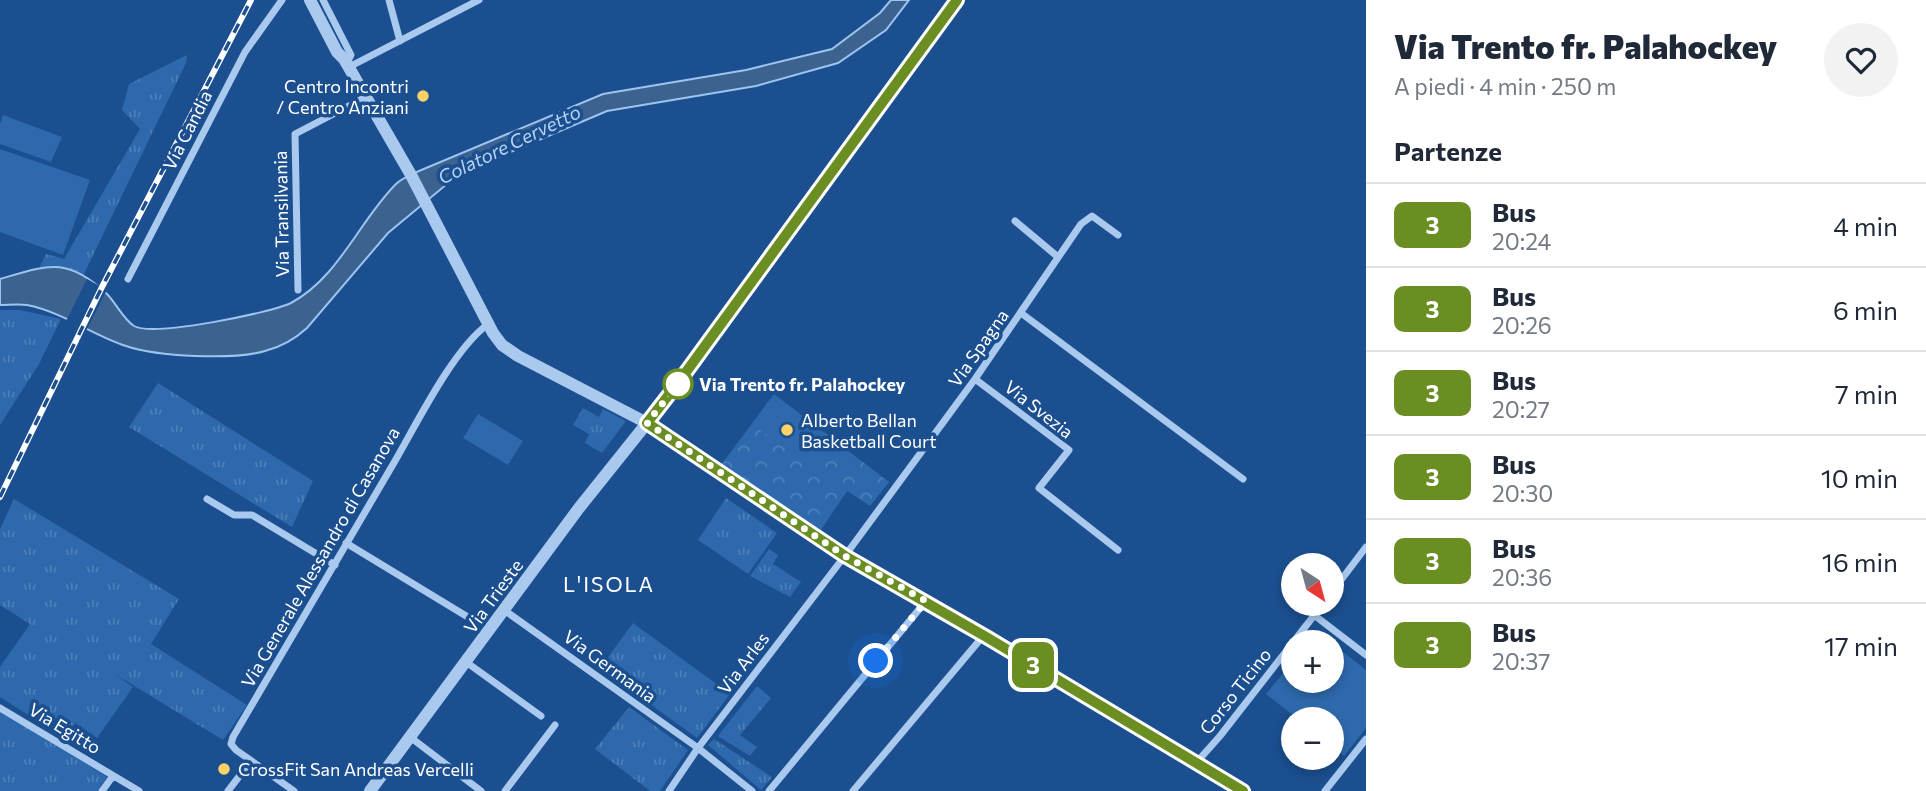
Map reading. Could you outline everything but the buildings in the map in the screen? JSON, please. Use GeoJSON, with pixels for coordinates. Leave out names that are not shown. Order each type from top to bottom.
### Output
{"type":"FeatureCollection","features":[{"type":"Feature","properties":{"kind":"street","name":"Via Candia"},"geometry":{"type":"LineString","coordinates":[[128,279],[245,52],[282,0]]}},
{"type":"Feature","properties":{"kind":"street"},"geometry":{"type":"LineString","coordinates":[[310,0],[337,52],[348,65],[411,175],[487,325],[502,345],[647,423],[845,556],[984,635],[1243,791]]}},
{"type":"Feature","properties":{"kind":"street"},"geometry":{"type":"LineString","coordinates":[[323,0],[351,55],[348,65]]}},
{"type":"Feature","properties":{"kind":"street"},"geometry":{"type":"LineString","coordinates":[[389,0],[400,41]]}},
{"type":"Feature","properties":{"kind":"street"},"geometry":{"type":"LineString","coordinates":[[348,65],[479,0]]}},
{"type":"Feature","properties":{"kind":"street","name":"Via Trieste"},"geometry":{"type":"LineString","coordinates":[[370,791],[579,508],[678,383],[957,0]]}},
{"type":"Feature","properties":{"kind":"street","name":"Via Transilvania"},"geometry":{"type":"LineString","coordinates":[[298,290],[295,134],[366,97]]}},
{"type":"Feature","properties":{"kind":"street","name":"Via Spagna"},"geometry":{"type":"LineString","coordinates":[[845,556],[975,379],[1081,224],[1092,216],[1118,235]]}},
{"type":"Feature","properties":{"kind":"street"},"geometry":{"type":"LineString","coordinates":[[1015,221],[1058,257]]}},
{"type":"Feature","properties":{"kind":"street"},"geometry":{"type":"LineString","coordinates":[[1021,313],[1243,479]]}},
{"type":"Feature","properties":{"kind":"street","name":"Via Generale Alessandro di Casanova"},"geometry":{"type":"LineString","coordinates":[[294,791],[231,744],[233,737],[460,353],[475,334],[487,325]]}},
{"type":"Feature","properties":{"kind":"street","name":"Via Svezia"},"geometry":{"type":"LineString","coordinates":[[975,379],[1069,450],[1039,488],[1118,550]]}},
{"type":"Feature","properties":{"kind":"street"},"geometry":{"type":"LineString","coordinates":[[207,499],[234,515],[252,515],[335,565]]}},
{"type":"Feature","properties":{"kind":"street"},"geometry":{"type":"LineString","coordinates":[[346,543],[477,622]]}},
{"type":"Feature","properties":{"kind":"street"},"geometry":{"type":"LineString","coordinates":[[1344,576],[1366,547]]}},
{"type":"Feature","properties":{"kind":"street","name":"Via Arles"},"geometry":{"type":"LineString","coordinates":[[669,791],[698,748],[845,556]]}},
{"type":"Feature","properties":{"kind":"street"},"geometry":{"type":"LineString","coordinates":[[769,791],[926,601]]}},
{"type":"Feature","properties":{"kind":"street","name":"Via Germania"},"geometry":{"type":"LineString","coordinates":[[504,610],[698,748],[752,791]]}},
{"type":"Feature","properties":{"kind":"street","name":"Corso Ticino"},"geometry":{"type":"LineString","coordinates":[[1196,763],[1313,616]]}},
{"type":"Feature","properties":{"kind":"street"},"geometry":{"type":"LineString","coordinates":[[1315,616],[1366,655]]}},
{"type":"Feature","properties":{"kind":"street"},"geometry":{"type":"LineString","coordinates":[[853,791],[984,635]]}},
{"type":"Feature","properties":{"kind":"street"},"geometry":{"type":"LineString","coordinates":[[466,662],[541,716]]}},
{"type":"Feature","properties":{"kind":"street","name":"Via Egitto"},"geometry":{"type":"LineString","coordinates":[[0,708],[139,791]]}},
{"type":"Feature","properties":{"kind":"street"},"geometry":{"type":"LineString","coordinates":[[505,791],[555,726]]}},
{"type":"Feature","properties":{"kind":"street"},"geometry":{"type":"LineString","coordinates":[[410,737],[481,791]]}},
{"type":"Feature","properties":{"kind":"street"},"geometry":{"type":"LineString","coordinates":[[1325,791],[1366,739]]}},
{"type":"Feature","properties":{"kind":"street"},"geometry":{"type":"LineString","coordinates":[[228,791],[251,761]]}},
{"type":"Feature","properties":{"kind":"street"},"geometry":{"type":"LineString","coordinates":[[102,791],[113,776]]}},
{"type":"Feature","properties":{"kind":"green space"},"geometry":{"type":"Polygon","coordinates":[[[187,55],[186,63],[83,276],[77,271],[39,268],[46,254],[64,259],[140,129],[122,110],[129,84],[187,55]]]}},
{"type":"Feature","properties":{"kind":"green space"},"geometry":{"type":"Polygon","coordinates":[[[3,115],[62,137],[51,162],[0,144],[3,115]]]}},
{"type":"Feature","properties":{"kind":"green space"},"geometry":{"type":"Polygon","coordinates":[[[0,149],[90,180],[63,255],[0,232],[0,149]]]}},
{"type":"Feature","properties":{"kind":"green space"},"geometry":{"type":"Polygon","coordinates":[[[0,310],[20,310],[61,319],[39,364],[0,425],[0,310]]]}},
{"type":"Feature","properties":{"kind":"green space"},"geometry":{"type":"Polygon","coordinates":[[[158,383],[313,481],[292,527],[129,427],[158,383]]]}},
{"type":"Feature","properties":{"kind":"green space"},"geometry":{"type":"Polygon","coordinates":[[[774,394],[889,482],[870,506],[847,491],[821,530],[721,465],[774,394]]]}},
{"type":"Feature","properties":{"kind":"green space","name":"Alberto Bellan Basketball Court"},"geometry":{"type":"Polygon","coordinates":[[[773,399],[821,435],[801,461],[754,425],[773,399]]]}},
{"type":"Feature","properties":{"kind":"green space"},"geometry":{"type":"Polygon","coordinates":[[[583,408],[599,417],[603,409],[626,421],[602,453],[585,443],[589,434],[573,425],[583,408]]]}},
{"type":"Feature","properties":{"kind":"green space"},"geometry":{"type":"Polygon","coordinates":[[[478,414],[523,441],[508,465],[463,438],[478,414]]]}},
{"type":"Feature","properties":{"kind":"green space"},"geometry":{"type":"Polygon","coordinates":[[[726,498],[777,533],[748,574],[698,540],[726,498]]]}},
{"type":"Feature","properties":{"kind":"green space"},"geometry":{"type":"Polygon","coordinates":[[[14,499],[179,599],[151,644],[247,705],[223,740],[113,673],[133,687],[97,738],[75,723],[66,739],[0,697],[0,667],[30,624],[0,605],[0,529],[14,499]]]}},
{"type":"Feature","properties":{"kind":"green space"},"geometry":{"type":"Polygon","coordinates":[[[769,549],[778,555],[773,564],[801,582],[790,597],[750,576],[769,549]]]}},
{"type":"Feature","properties":{"kind":"green space"},"geometry":{"type":"Polygon","coordinates":[[[633,623],[730,694],[697,738],[600,668],[633,623]]]}},
{"type":"Feature","properties":{"kind":"green space"},"geometry":{"type":"Polygon","coordinates":[[[1344,653],[1366,670],[1366,728],[1344,756],[1344,707],[1283,707],[1266,694],[1281,676],[1281,693],[1344,693],[1344,653]]]}},
{"type":"Feature","properties":{"kind":"green space"},"geometry":{"type":"Polygon","coordinates":[[[757,686],[771,698],[740,735],[757,747],[750,756],[718,736],[757,686]]]}},
{"type":"Feature","properties":{"kind":"green space"},"geometry":{"type":"Polygon","coordinates":[[[629,707],[688,750],[660,791],[650,791],[595,749],[629,707]]]}},
{"type":"Feature","properties":{"kind":"green space"},"geometry":{"type":"Polygon","coordinates":[[[0,711],[107,777],[97,791],[0,791],[0,711]]]}},
{"type":"Feature","properties":{"kind":"green space"},"geometry":{"type":"Polygon","coordinates":[[[714,739],[772,777],[761,790],[708,745],[714,739]]]}},
{"type":"Feature","properties":{"kind":"water","name":"Colatore Cervetto"},"geometry":{"type":"Polygon","coordinates":[[[891,0],[909,0],[886,30],[838,63],[756,86],[607,111],[459,174],[388,233],[307,328],[288,342],[271,349],[235,356],[157,353],[113,341],[40,308],[0,305],[0,279],[31,270],[56,267],[68,269],[93,282],[107,294],[130,323],[145,329],[237,318],[291,303],[308,292],[336,264],[383,199],[396,184],[407,177],[603,94],[746,70],[832,49],[880,13],[891,0]]]}},
{"type":"Feature","properties":{"kind":"pier"},"geometry":{"type":"Polygon","coordinates":[[[87,279],[107,290],[86,331],[66,321],[87,279]]]}},
{"type":"Feature","properties":{"kind":"railway"},"geometry":{"type":"LineString","coordinates":[[0,497],[102,287],[251,0]]}},
{"type":"Feature","properties":{"kind":"bus line","name":"3"},"geometry":{"type":"LineString","coordinates":[[957,0],[647,423],[845,556],[926,601],[1243,791]]}},
{"type":"Feature","properties":{"kind":"place","name":"Centro Incontri / Centro Anziani"},"geometry":{"type":"Point","coordinates":[423,96]}},
{"type":"Feature","properties":{"kind":"place","name":"Via Trento fr. Palahockey"},"geometry":{"type":"Point","coordinates":[678,384]}},
{"type":"Feature","properties":{"kind":"place","name":"Alberto Bellan Basketball Court"},"geometry":{"type":"Point","coordinates":[787,430]}},
{"type":"Feature","properties":{"kind":"place","name":"CrossFit San Andreas Vercelli"},"geometry":{"type":"Point","coordinates":[224,769]}},
{"type":"Feature","properties":{"kind":"district","name":"L'ISOLA"},"geometry":{"type":"Point","coordinates":[609,583]}},
{"type":"Feature","properties":{"kind":"route"},"geometry":{"type":"LineString","coordinates":[[678,384],[647,423],[845,556],[926,601],[876,661]]}}]}
